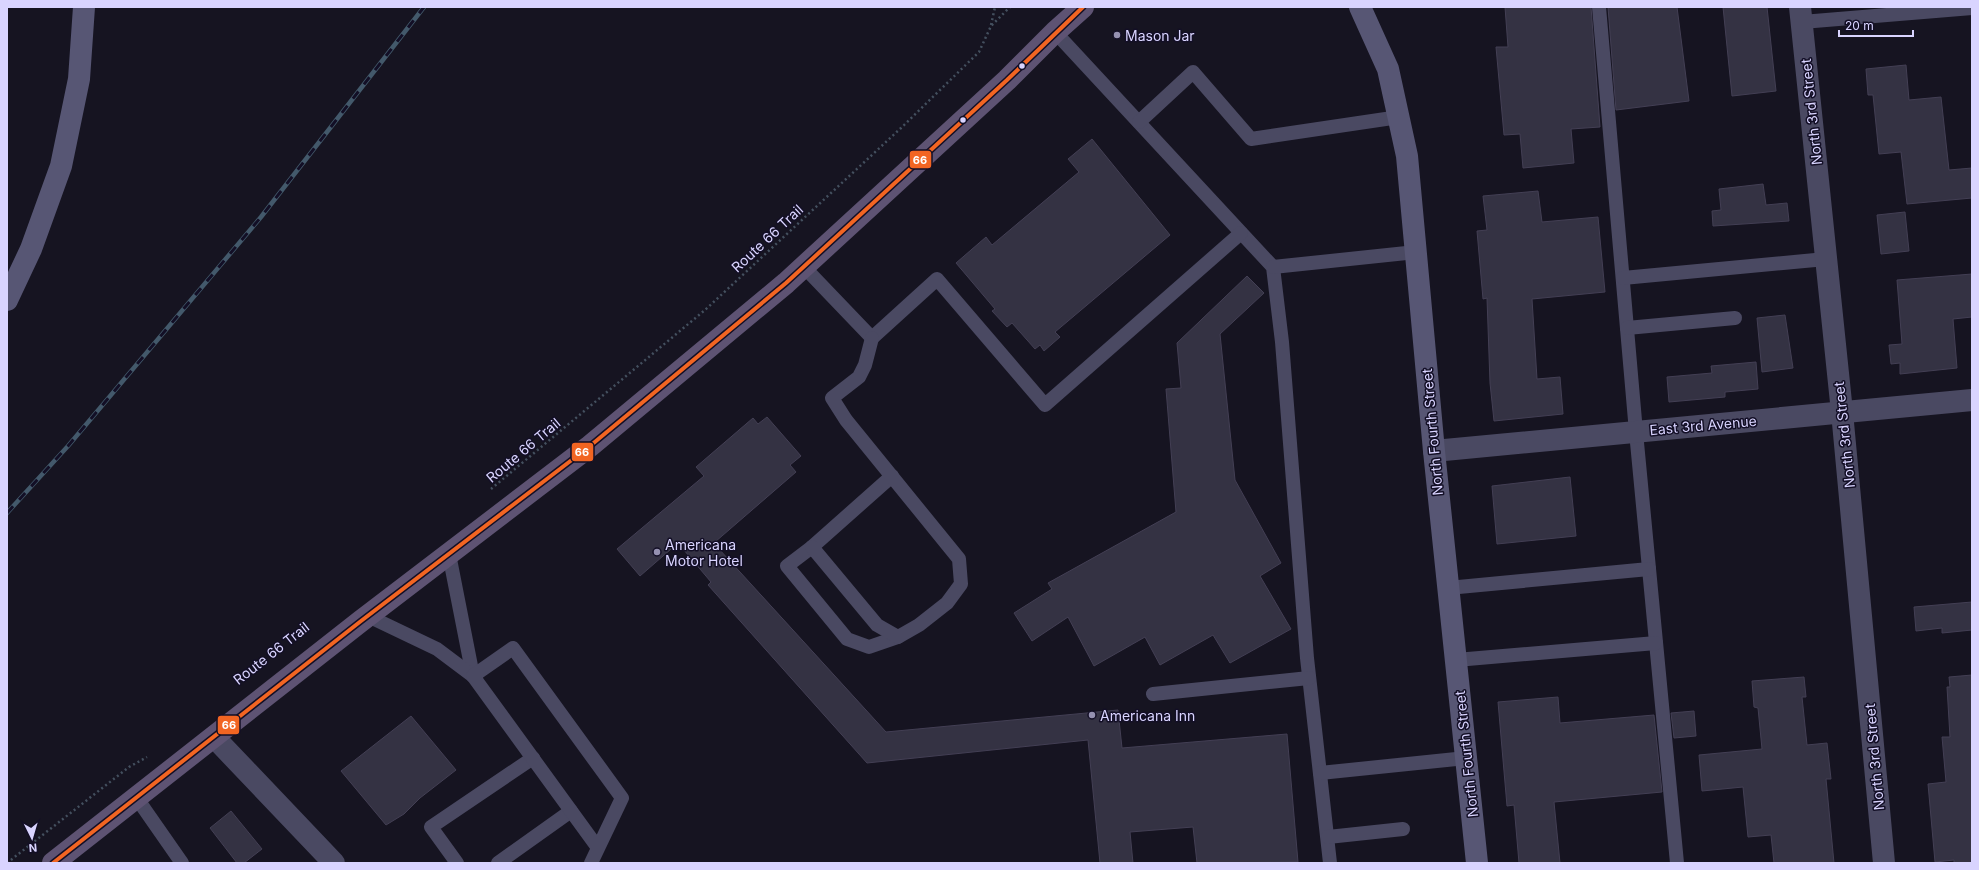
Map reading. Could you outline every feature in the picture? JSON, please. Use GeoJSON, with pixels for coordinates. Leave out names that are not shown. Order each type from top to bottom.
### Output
{"type":"FeatureCollection","features":[{"type":"Feature","properties":{"kind":"main road"},"geometry":{"type":"LineString","coordinates":[[7,300],[31,248],[61,166],[79,79],[84,7]]}},
{"type":"Feature","properties":{"kind":"main road"},"geometry":{"type":"LineString","coordinates":[[53,863],[368,616],[590,446],[804,267],[1007,80],[1055,32],[1083,7]]}},
{"type":"Feature","properties":{"kind":"main road","name":"North Fourth Street"},"geometry":{"type":"LineString","coordinates":[[1360,7],[1388,69],[1407,156],[1434,451],[1477,863]]}},
{"type":"Feature","properties":{"kind":"street","name":"North 3rd Street"},"geometry":{"type":"LineString","coordinates":[[1801,15],[1842,412],[1884,863]]}},
{"type":"Feature","properties":{"kind":"street","name":"East 3rd Avenue"},"geometry":{"type":"LineString","coordinates":[[1434,451],[1972,400]]}},
{"type":"Feature","properties":{"kind":"street"},"geometry":{"type":"LineString","coordinates":[[214,737],[334,863]]}},
{"type":"Feature","properties":{"kind":"lane"},"geometry":{"type":"LineString","coordinates":[[1599,7],[1636,432],[1677,863]]}},
{"type":"Feature","properties":{"kind":"lane"},"geometry":{"type":"LineString","coordinates":[[1801,15],[1972,8]]}},
{"type":"Feature","properties":{"kind":"lane"},"geometry":{"type":"LineString","coordinates":[[1055,32],[1273,267],[1282,342],[1309,678],[1330,863]]}},
{"type":"Feature","properties":{"kind":"lane"},"geometry":{"type":"LineString","coordinates":[[1139,122],[1193,72],[1251,139],[1399,117]]}},
{"type":"Feature","properties":{"kind":"lane"},"geometry":{"type":"LineString","coordinates":[[892,476],[812,547],[787,566],[847,639],[869,647],[898,637],[920,625],[947,603],[961,584],[959,559],[892,476],[846,420],[832,398],[859,377],[865,365],[872,338],[937,279],[1045,405],[1241,233]]}},
{"type":"Feature","properties":{"kind":"lane"},"geometry":{"type":"LineString","coordinates":[[1273,267],[1416,252]]}},
{"type":"Feature","properties":{"kind":"lane"},"geometry":{"type":"LineString","coordinates":[[1623,278],[1826,258]]}},
{"type":"Feature","properties":{"kind":"lane"},"geometry":{"type":"LineString","coordinates":[[804,267],[872,338]]}},
{"type":"Feature","properties":{"kind":"lane"},"geometry":{"type":"LineString","coordinates":[[1627,328],[1735,318]]}},
{"type":"Feature","properties":{"kind":"lane"},"geometry":{"type":"LineString","coordinates":[[812,547],[877,625],[898,637]]}},
{"type":"Feature","properties":{"kind":"lane"},"geometry":{"type":"LineString","coordinates":[[448,554],[473,676]]}},
{"type":"Feature","properties":{"kind":"lane"},"geometry":{"type":"LineString","coordinates":[[1448,588],[1649,569]]}},
{"type":"Feature","properties":{"kind":"lane"},"geometry":{"type":"LineString","coordinates":[[368,616],[437,650],[473,676],[598,848]]}},
{"type":"Feature","properties":{"kind":"lane"},"geometry":{"type":"LineString","coordinates":[[1456,660],[1656,643]]}},
{"type":"Feature","properties":{"kind":"lane"},"geometry":{"type":"LineString","coordinates":[[473,676],[513,648],[622,798],[591,863]]}},
{"type":"Feature","properties":{"kind":"lane"},"geometry":{"type":"LineString","coordinates":[[1153,694],[1309,678]]}},
{"type":"Feature","properties":{"kind":"lane"},"geometry":{"type":"LineString","coordinates":[[457,863],[431,827],[532,758]]}},
{"type":"Feature","properties":{"kind":"lane"},"geometry":{"type":"LineString","coordinates":[[1320,773],[1466,758]]}},
{"type":"Feature","properties":{"kind":"lane"},"geometry":{"type":"LineString","coordinates":[[136,797],[182,863]]}},
{"type":"Feature","properties":{"kind":"lane"},"geometry":{"type":"LineString","coordinates":[[498,863],[571,810]]}},
{"type":"Feature","properties":{"kind":"lane"},"geometry":{"type":"LineString","coordinates":[[1328,837],[1403,830]]}},
{"type":"Feature","properties":{"kind":"path"},"geometry":{"type":"LineString","coordinates":[[991,26],[995,7]]}},
{"type":"Feature","properties":{"kind":"path","name":"Route 66 Trail"},"geometry":{"type":"LineString","coordinates":[[488,492],[705,310],[896,133],[978,52],[991,26],[1010,7]]}},
{"type":"Feature","properties":{"kind":"path"},"geometry":{"type":"LineString","coordinates":[[7,862],[129,767],[154,753]]}},
{"type":"Feature","properties":{"kind":"building"},"geometry":{"type":"Polygon","coordinates":[[[1505,7],[1591,7],[1600,127],[1571,129],[1574,163],[1523,168],[1520,134],[1504,135],[1496,47],[1508,47],[1505,7]]]}},
{"type":"Feature","properties":{"kind":"building"},"geometry":{"type":"Polygon","coordinates":[[[1608,7],[1677,7],[1689,101],[1616,110],[1608,7]]]}},
{"type":"Feature","properties":{"kind":"building"},"geometry":{"type":"Polygon","coordinates":[[[1723,7],[1767,7],[1776,91],[1732,96],[1723,7]]]}},
{"type":"Feature","properties":{"kind":"building"},"geometry":{"type":"Polygon","coordinates":[[[1906,65],[1909,100],[1941,97],[1949,170],[1972,168],[1972,198],[1907,204],[1901,152],[1879,154],[1873,95],[1868,95],[1866,69],[1906,65]]]}},
{"type":"Feature","properties":{"kind":"building"},"geometry":{"type":"Polygon","coordinates":[[[1092,139],[1170,235],[1055,332],[1060,337],[1044,351],[1040,345],[1035,349],[1012,323],[1007,327],[992,311],[995,309],[956,263],[986,237],[992,245],[1079,172],[1068,159],[1092,139]]]}},
{"type":"Feature","properties":{"kind":"building"},"geometry":{"type":"Polygon","coordinates":[[[1763,184],[1766,205],[1787,203],[1789,221],[1713,226],[1712,211],[1721,210],[1719,189],[1763,184]]]}},
{"type":"Feature","properties":{"kind":"building"},"geometry":{"type":"Polygon","coordinates":[[[1538,191],[1542,222],[1598,217],[1605,292],[1532,299],[1537,379],[1560,377],[1563,414],[1494,421],[1490,383],[1487,298],[1483,299],[1477,231],[1487,230],[1483,196],[1538,191]]]}},
{"type":"Feature","properties":{"kind":"building"},"geometry":{"type":"Polygon","coordinates":[[[1905,212],[1909,251],[1881,254],[1877,215],[1905,212]]]}},
{"type":"Feature","properties":{"kind":"building"},"geometry":{"type":"Polygon","coordinates":[[[1972,274],[1972,317],[1953,319],[1957,368],[1900,374],[1900,363],[1891,364],[1889,345],[1902,344],[1897,280],[1972,274]]]}},
{"type":"Feature","properties":{"kind":"building"},"geometry":{"type":"Polygon","coordinates":[[[1247,276],[1264,293],[1220,334],[1235,480],[1281,563],[1260,576],[1291,629],[1230,663],[1213,635],[1160,665],[1145,637],[1094,666],[1068,617],[1032,641],[1014,613],[1052,589],[1048,583],[1176,512],[1166,389],[1181,388],[1177,343],[1247,276]]]}},
{"type":"Feature","properties":{"kind":"building"},"geometry":{"type":"Polygon","coordinates":[[[1785,315],[1793,368],[1762,372],[1757,318],[1785,315]]]}},
{"type":"Feature","properties":{"kind":"building"},"geometry":{"type":"Polygon","coordinates":[[[1756,362],[1758,389],[1725,392],[1725,397],[1669,402],[1667,377],[1712,373],[1711,366],[1756,362]]]}},
{"type":"Feature","properties":{"kind":"building"},"geometry":{"type":"Polygon","coordinates":[[[767,417],[801,456],[790,465],[796,472],[715,542],[719,549],[886,732],[1118,710],[1122,748],[1287,734],[1298,862],[1197,863],[1193,827],[1130,832],[1133,863],[1100,863],[1088,740],[867,763],[708,585],[711,582],[678,543],[640,576],[617,549],[704,476],[696,467],[753,418],[758,424],[767,417]]]}},
{"type":"Feature","properties":{"kind":"building"},"geometry":{"type":"Polygon","coordinates":[[[1570,477],[1576,536],[1497,544],[1492,486],[1570,477]]]}},
{"type":"Feature","properties":{"kind":"building"},"geometry":{"type":"Polygon","coordinates":[[[1972,602],[1972,630],[1942,633],[1942,628],[1916,631],[1914,607],[1972,602]]]}},
{"type":"Feature","properties":{"kind":"building"},"geometry":{"type":"Polygon","coordinates":[[[1972,675],[1972,863],[1954,863],[1954,860],[1935,862],[1928,784],[1946,782],[1942,737],[1950,737],[1947,687],[1950,687],[1949,677],[1972,675]]]}},
{"type":"Feature","properties":{"kind":"building"},"geometry":{"type":"Polygon","coordinates":[[[1804,677],[1806,697],[1802,697],[1807,745],[1827,743],[1831,779],[1826,779],[1834,863],[1774,863],[1771,835],[1748,837],[1743,787],[1702,791],[1699,755],[1762,749],[1758,708],[1754,707],[1752,681],[1804,677]]]}},
{"type":"Feature","properties":{"kind":"building"},"geometry":{"type":"Polygon","coordinates":[[[1558,697],[1560,723],[1654,715],[1662,792],[1554,802],[1560,863],[1519,863],[1514,805],[1507,806],[1498,702],[1558,697]]]}},
{"type":"Feature","properties":{"kind":"building"},"geometry":{"type":"Polygon","coordinates":[[[1694,711],[1696,736],[1674,738],[1671,713],[1694,711]]]}},
{"type":"Feature","properties":{"kind":"building"},"geometry":{"type":"Polygon","coordinates":[[[411,716],[456,770],[420,798],[404,814],[386,825],[341,771],[411,716]]]}},
{"type":"Feature","properties":{"kind":"building"},"geometry":{"type":"Polygon","coordinates":[[[231,811],[262,849],[244,863],[237,863],[210,828],[231,811]]]}},
{"type":"Feature","properties":{"kind":"railway"},"geometry":{"type":"LineString","coordinates":[[7,513],[68,446],[261,217],[424,7]]}},
{"type":"Feature","properties":{"kind":"transit line","name":"66"},"geometry":{"type":"LineString","coordinates":[[53,863],[361,621],[590,446],[786,283],[1007,80],[1083,7]]}},
{"type":"Feature","properties":{"kind":"place","name":"Mason Jar"},"geometry":{"type":"Point","coordinates":[1117,35]}},
{"type":"Feature","properties":{"kind":"place","name":"Americana Motor Hotel"},"geometry":{"type":"Point","coordinates":[657,552]}},
{"type":"Feature","properties":{"kind":"place","name":"Americana Inn"},"geometry":{"type":"Point","coordinates":[1092,715]}}]}
